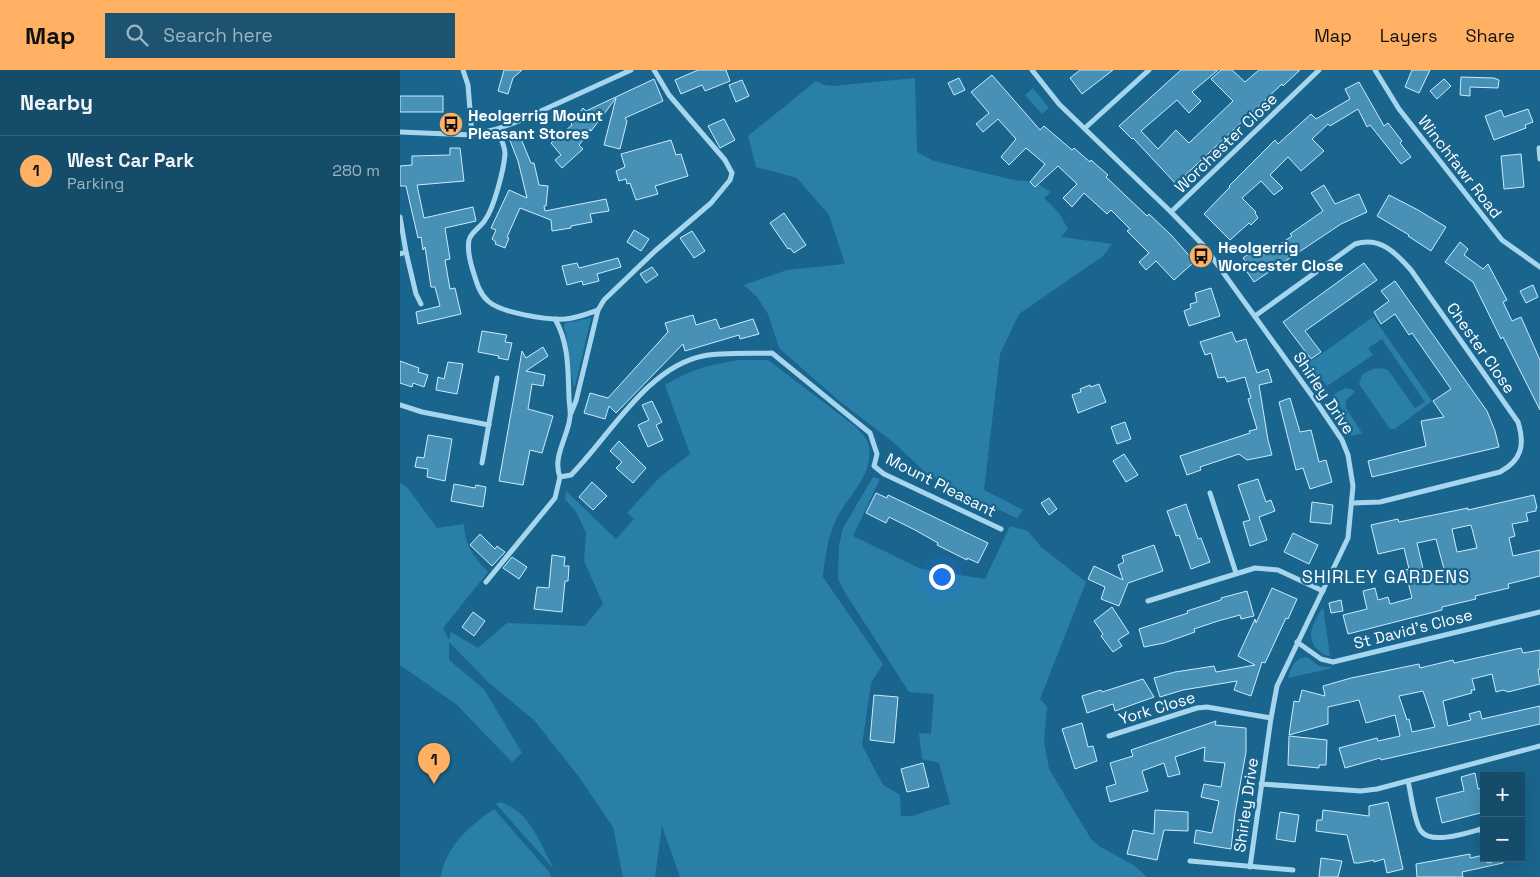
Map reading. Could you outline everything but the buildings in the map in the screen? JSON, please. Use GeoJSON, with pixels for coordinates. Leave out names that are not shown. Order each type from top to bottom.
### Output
{"type":"FeatureCollection","features":[{"type":"Feature","properties":{"kind":"street"},"geometry":{"type":"LineString","coordinates":[[463,70],[468,85],[472,135]]}},
{"type":"Feature","properties":{"kind":"street"},"geometry":{"type":"LineString","coordinates":[[400,132],[472,135],[497,129],[519,121],[629,70]]}},
{"type":"Feature","properties":{"kind":"street"},"geometry":{"type":"LineString","coordinates":[[486,582],[555,498],[560,477],[557,470],[557,460],[576,401],[598,310],[604,300],[655,251],[711,203],[730,180],[732,173],[725,160],[669,95],[654,70]]}},
{"type":"Feature","properties":{"kind":"street","name":"Shirley Drive"},"geometry":{"type":"LineString","coordinates":[[1032,70],[1059,104],[1172,212],[1216,261],[1342,440],[1348,455],[1351,470],[1352,503],[1348,538],[1277,686],[1250,867]]}},
{"type":"Feature","properties":{"kind":"street"},"geometry":{"type":"LineString","coordinates":[[1085,128],[1149,70]]}},
{"type":"Feature","properties":{"kind":"street","name":"Worchester Close"},"geometry":{"type":"LineString","coordinates":[[1172,212],[1319,70]]}},
{"type":"Feature","properties":{"kind":"street","name":"Winchfawr Road"},"geometry":{"type":"LineString","coordinates":[[1374,70],[1399,110],[1502,240],[1540,267]]}},
{"type":"Feature","properties":{"kind":"street"},"geometry":{"type":"LineString","coordinates":[[497,129],[504,145],[505,154],[495,197],[489,214],[468,241],[472,269],[480,291],[487,301],[510,312],[555,319],[578,317],[598,310]]}},
{"type":"Feature","properties":{"kind":"street"},"geometry":{"type":"LineString","coordinates":[[1539,148],[1540,159]]}},
{"type":"Feature","properties":{"kind":"street"},"geometry":{"type":"LineString","coordinates":[[400,217],[416,294],[421,304]]}},
{"type":"Feature","properties":{"kind":"street","name":"Chester Close"},"geometry":{"type":"LineString","coordinates":[[1255,316],[1355,244],[1364,241],[1385,246],[1397,253],[1411,270],[1518,422],[1522,435],[1521,448],[1517,458],[1509,467],[1500,472],[1380,502],[1352,503]]}},
{"type":"Feature","properties":{"kind":"street"},"geometry":{"type":"LineString","coordinates":[[400,254],[406,252]]}},
{"type":"Feature","properties":{"kind":"street"},"geometry":{"type":"LineString","coordinates":[[555,319],[561,330],[570,377],[570,416]]}},
{"type":"Feature","properties":{"kind":"street","name":"Mount Pleasant"},"geometry":{"type":"LineString","coordinates":[[560,477],[570,475],[616,422],[664,373],[687,361],[704,356],[772,353],[870,433],[877,454],[874,466],[884,474],[1001,529]]}},
{"type":"Feature","properties":{"kind":"street"},"geometry":{"type":"LineString","coordinates":[[482,463],[497,378]]}},
{"type":"Feature","properties":{"kind":"street"},"geometry":{"type":"LineString","coordinates":[[400,405],[422,412],[489,425]]}},
{"type":"Feature","properties":{"kind":"street"},"geometry":{"type":"LineString","coordinates":[[1210,493],[1236,573]]}},
{"type":"Feature","properties":{"kind":"street"},"geometry":{"type":"LineString","coordinates":[[1148,601],[1255,568],[1278,570],[1322,591]]}},
{"type":"Feature","properties":{"kind":"street","name":"St David's Close"},"geometry":{"type":"LineString","coordinates":[[1297,642],[1321,659],[1333,662],[1540,612]]}},
{"type":"Feature","properties":{"kind":"street","name":"York Close"},"geometry":{"type":"LineString","coordinates":[[1109,736],[1197,708],[1207,707],[1271,718]]}},
{"type":"Feature","properties":{"kind":"street"},"geometry":{"type":"LineString","coordinates":[[1262,784],[1361,791],[1377,789],[1540,746]]}},
{"type":"Feature","properties":{"kind":"street"},"geometry":{"type":"LineString","coordinates":[[1408,781],[1418,824],[1422,832],[1430,837],[1440,838],[1480,830]]}},
{"type":"Feature","properties":{"kind":"street","name":"Shirley Drive"},"geometry":{"type":"LineString","coordinates":[[1190,861],[1294,870]]}},
{"type":"Feature","properties":{"kind":"shaded area"},"geometry":{"type":"Polygon","coordinates":[[[915,78],[917,152],[934,161],[1014,180],[1035,182],[1051,192],[1044,198],[1059,213],[1068,229],[1061,237],[1112,244],[1103,256],[1019,314],[1000,354],[984,490],[1023,510],[1017,518],[966,495],[925,472],[893,442],[838,400],[779,348],[768,314],[757,297],[744,285],[787,270],[845,264],[829,215],[797,178],[756,167],[748,136],[816,81],[824,85],[833,86],[915,78]]]}},
{"type":"Feature","properties":{"kind":"shaded area"},"geometry":{"type":"Polygon","coordinates":[[[1033,88],[1049,108],[1042,114],[1025,95],[1033,88]]]}},
{"type":"Feature","properties":{"kind":"shaded area"},"geometry":{"type":"Polygon","coordinates":[[[1373,317],[1432,401],[1395,429],[1390,429],[1359,384],[1362,375],[1374,369],[1388,370],[1415,408],[1425,402],[1382,339],[1368,348],[1373,355],[1327,386],[1321,378],[1304,369],[1302,365],[1313,360],[1373,317]]]}},
{"type":"Feature","properties":{"kind":"shaded area"},"geometry":{"type":"Polygon","coordinates":[[[591,318],[575,386],[573,386],[565,323],[591,318]]]}},
{"type":"Feature","properties":{"kind":"shaded area"},"geometry":{"type":"Polygon","coordinates":[[[739,360],[768,360],[856,427],[868,443],[868,463],[865,473],[835,523],[828,546],[823,577],[883,664],[871,683],[862,745],[883,785],[900,795],[901,816],[912,816],[950,804],[939,763],[922,759],[919,733],[931,734],[934,694],[909,692],[838,579],[839,545],[843,528],[873,477],[880,479],[853,536],[921,569],[985,579],[1010,526],[1028,531],[1041,547],[1086,582],[1040,699],[1047,707],[1044,742],[1049,769],[1091,839],[1099,846],[1135,866],[1147,877],[680,877],[662,826],[655,877],[623,877],[613,827],[579,777],[534,720],[488,682],[449,642],[449,660],[484,689],[522,753],[512,762],[456,704],[400,665],[400,483],[407,487],[437,528],[464,524],[468,545],[488,572],[443,628],[449,640],[451,632],[478,648],[507,623],[585,626],[603,604],[584,561],[586,533],[577,513],[565,499],[566,491],[616,539],[634,519],[627,513],[660,477],[690,454],[665,385],[701,368],[739,360]]]}},
{"type":"Feature","properties":{"kind":"shaded area"},"geometry":{"type":"Polygon","coordinates":[[[1345,388],[1355,392],[1346,400],[1346,408],[1362,433],[1351,436],[1345,414],[1333,395],[1345,388]]]}},
{"type":"Feature","properties":{"kind":"shaded area"},"geometry":{"type":"Polygon","coordinates":[[[1323,607],[1330,656],[1318,650],[1311,638],[1313,626],[1323,607]]]}},
{"type":"Feature","properties":{"kind":"shaded area"},"geometry":{"type":"Polygon","coordinates":[[[1307,657],[1319,666],[1333,668],[1288,678],[1296,661],[1307,657]]]}},
{"type":"Feature","properties":{"kind":"shaded area"},"geometry":{"type":"Polygon","coordinates":[[[500,802],[519,812],[526,820],[539,839],[554,869],[496,804],[500,802]]]}},
{"type":"Feature","properties":{"kind":"shaded area"},"geometry":{"type":"Polygon","coordinates":[[[494,809],[549,872],[551,877],[441,877],[443,866],[453,846],[476,822],[494,809]]]}},
{"type":"Feature","properties":{"kind":"place","name":"Heolgerrig Mount Pleasant Stores"},"geometry":{"type":"Point","coordinates":[451,124]}},
{"type":"Feature","properties":{"kind":"place","name":"Heolgerrig Worcester Close"},"geometry":{"type":"Point","coordinates":[1201,256]}},
{"type":"Feature","properties":{"kind":"place","name":"West Car Park"},"geometry":{"type":"Point","coordinates":[434,784]}},
{"type":"Feature","properties":{"kind":"district","name":"SHIRLEY GARDENS"},"geometry":{"type":"Point","coordinates":[1386,576]}}]}
